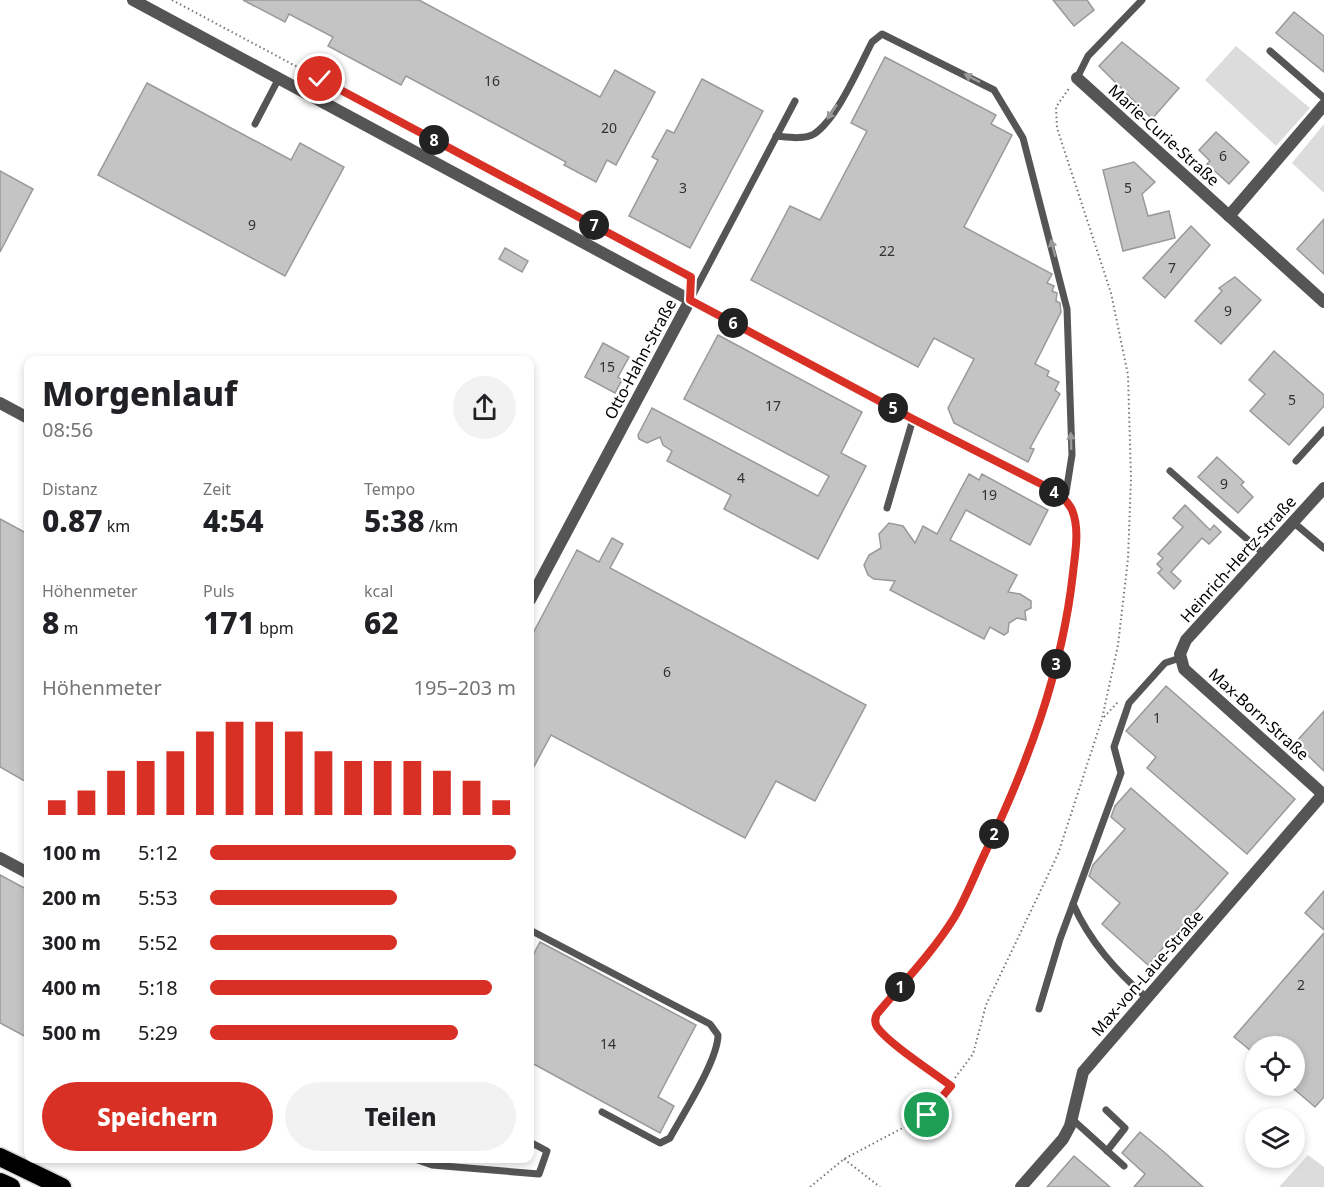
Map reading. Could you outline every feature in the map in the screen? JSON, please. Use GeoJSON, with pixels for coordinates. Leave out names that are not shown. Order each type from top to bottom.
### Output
{"type":"FeatureCollection","features":[{"type":"Feature","properties":{"kind":"highway"},"geometry":{"type":"LineString","coordinates":[[0,1157],[62,1187]]}},
{"type":"Feature","properties":{"kind":"highway"},"geometry":{"type":"LineString","coordinates":[[0,1182],[11,1187]]}},
{"type":"Feature","properties":{"kind":"street"},"geometry":{"type":"LineString","coordinates":[[133,0],[690,300]]}},
{"type":"Feature","properties":{"kind":"street","name":"Marie-Curie-Straße"},"geometry":{"type":"LineString","coordinates":[[1077,78],[1324,302]]}},
{"type":"Feature","properties":{"kind":"street"},"geometry":{"type":"LineString","coordinates":[[1229,216],[1324,105]]}},
{"type":"Feature","properties":{"kind":"street","name":"Otto-Hahn-Straße"},"geometry":{"type":"LineString","coordinates":[[534,592],[690,300]]}},
{"type":"Feature","properties":{"kind":"street"},"geometry":{"type":"LineString","coordinates":[[0,403],[24,416]]}},
{"type":"Feature","properties":{"kind":"street","name":"Heinrich-Hertz-Straße"},"geometry":{"type":"LineString","coordinates":[[1180,656],[1186,640],[1324,488]]}},
{"type":"Feature","properties":{"kind":"street","name":"Max-Born-Straße"},"geometry":{"type":"LineString","coordinates":[[1180,656],[1184,669],[1324,795]]}},
{"type":"Feature","properties":{"kind":"street","name":"Max-von-Laue-Straße"},"geometry":{"type":"LineString","coordinates":[[1022,1187],[1063,1139],[1072,1119],[1083,1072],[1324,795]]}},
{"type":"Feature","properties":{"kind":"street"},"geometry":{"type":"LineString","coordinates":[[0,858],[24,871]]}},
{"type":"Feature","properties":{"kind":"lane"},"geometry":{"type":"LineString","coordinates":[[1077,78],[1088,56],[1142,0]]}},
{"type":"Feature","properties":{"kind":"lane"},"geometry":{"type":"LineString","coordinates":[[776,136],[803,137],[813,134],[832,113],[872,42],[882,34],[994,90],[1023,138],[1065,291],[1072,455],[1065,499]]}},
{"type":"Feature","properties":{"kind":"lane"},"geometry":{"type":"LineString","coordinates":[[1270,51],[1324,98]]}},
{"type":"Feature","properties":{"kind":"lane"},"geometry":{"type":"LineString","coordinates":[[255,124],[279,78]]}},
{"type":"Feature","properties":{"kind":"lane","name":"Otto-Hahn-Straße"},"geometry":{"type":"LineString","coordinates":[[690,300],[795,101]]}},
{"type":"Feature","properties":{"kind":"lane"},"geometry":{"type":"LineString","coordinates":[[690,300],[1030,479]]}},
{"type":"Feature","properties":{"kind":"lane"},"geometry":{"type":"LineString","coordinates":[[888,508],[913,419]]}},
{"type":"Feature","properties":{"kind":"lane"},"geometry":{"type":"LineString","coordinates":[[1296,461],[1324,430]]}},
{"type":"Feature","properties":{"kind":"lane"},"geometry":{"type":"LineString","coordinates":[[1170,471],[1264,554]]}},
{"type":"Feature","properties":{"kind":"lane"},"geometry":{"type":"LineString","coordinates":[[1293,522],[1324,548]]}},
{"type":"Feature","properties":{"kind":"lane"},"geometry":{"type":"LineString","coordinates":[[1039,1010],[1060,939],[1121,773],[1114,747],[1116,734],[1129,703],[1165,663],[1180,656]]}},
{"type":"Feature","properties":{"kind":"lane"},"geometry":{"type":"LineString","coordinates":[[1073,904],[1084,928],[1120,974],[1147,999]]}},
{"type":"Feature","properties":{"kind":"lane"},"geometry":{"type":"LineString","coordinates":[[534,932],[710,1024],[718,1035],[716,1049],[710,1062],[670,1138],[665,1142],[660,1143],[602,1112]]}},
{"type":"Feature","properties":{"kind":"lane"},"geometry":{"type":"LineString","coordinates":[[1106,1110],[1125,1128],[1107,1152]]}},
{"type":"Feature","properties":{"kind":"lane"},"geometry":{"type":"LineString","coordinates":[[1072,1119],[1124,1166]]}},
{"type":"Feature","properties":{"kind":"lane"},"geometry":{"type":"LineString","coordinates":[[424,1163],[432,1166],[539,1174],[547,1151],[534,1144]]}},
{"type":"Feature","properties":{"kind":"path"},"geometry":{"type":"LineString","coordinates":[[172,0],[691,277],[690,300]]}},
{"type":"Feature","properties":{"kind":"path"},"geometry":{"type":"LineString","coordinates":[[810,1187],[844,1159],[927,1115],[973,1054],[986,1005],[1058,854],[1102,719],[1118,645],[1128,559],[1131,477],[1128,375],[1111,293],[1057,128],[1056,108],[1077,78]]}},
{"type":"Feature","properties":{"kind":"path"},"geometry":{"type":"LineString","coordinates":[[951,1086],[890,1039],[878,1027],[875,1020],[877,1014],[925,958],[954,917],[1004,814],[1050,694],[1070,598],[1076,543],[1072,510],[1065,499],[1030,479]]}},
{"type":"Feature","properties":{"kind":"path"},"geometry":{"type":"LineString","coordinates":[[844,1159],[880,1187]]}},
{"type":"Feature","properties":{"kind":"shaded area"},"geometry":{"type":"Polygon","coordinates":[[[1236,46],[1310,108],[1276,146],[1205,80],[1236,46]]]}},
{"type":"Feature","properties":{"kind":"shaded area"},"geometry":{"type":"Polygon","coordinates":[[[1324,124],[1324,193],[1292,163],[1324,124]]]}},
{"type":"Feature","properties":{"kind":"shaded area"},"geometry":{"type":"Polygon","coordinates":[[[1308,1155],[1324,1167],[1324,1187],[1279,1187],[1296,1168],[1305,1168],[1305,1158],[1308,1155]]]}},
{"type":"Feature","properties":{"kind":"building"},"geometry":{"type":"Polygon","coordinates":[[[243,0],[419,0],[600,97],[615,70],[655,92],[616,165],[607,160],[596,182],[564,165],[566,162],[406,76],[401,85],[328,46],[333,37],[289,14],[285,22],[243,0]]]}},
{"type":"Feature","properties":{"kind":"building"},"geometry":{"type":"Polygon","coordinates":[[[1053,0],[1087,0],[1094,10],[1074,26],[1053,0]]]}},
{"type":"Feature","properties":{"kind":"building"},"geometry":{"type":"Polygon","coordinates":[[[1294,12],[1324,36],[1324,72],[1276,33],[1294,12]]]}},
{"type":"Feature","properties":{"kind":"building"},"geometry":{"type":"Polygon","coordinates":[[[1122,42],[1179,88],[1152,119],[1099,66],[1122,42]]]}},
{"type":"Feature","properties":{"kind":"building"},"geometry":{"type":"Polygon","coordinates":[[[885,57],[996,115],[991,124],[1012,135],[964,227],[1052,274],[1047,283],[1054,286],[1052,291],[1057,293],[1056,301],[1060,303],[1061,312],[1035,364],[1049,371],[1047,376],[1059,382],[1055,390],[1060,394],[1030,448],[1034,449],[1028,462],[954,423],[948,408],[974,359],[934,338],[918,367],[751,280],[790,206],[820,220],[867,131],[851,123],[885,57]]]}},
{"type":"Feature","properties":{"kind":"building"},"geometry":{"type":"Polygon","coordinates":[[[702,79],[763,111],[690,248],[629,216],[658,160],[652,157],[667,130],[674,133],[702,79]]]}},
{"type":"Feature","properties":{"kind":"building"},"geometry":{"type":"Polygon","coordinates":[[[147,83],[291,160],[300,143],[344,167],[285,276],[98,175],[147,83]]]}},
{"type":"Feature","properties":{"kind":"building"},"geometry":{"type":"Polygon","coordinates":[[[1216,132],[1249,162],[1229,184],[1207,164],[1210,161],[1199,150],[1216,132]]]}},
{"type":"Feature","properties":{"kind":"building"},"geometry":{"type":"Polygon","coordinates":[[[1134,162],[1155,182],[1142,194],[1148,216],[1169,211],[1175,238],[1123,251],[1103,170],[1134,162]]]}},
{"type":"Feature","properties":{"kind":"building"},"geometry":{"type":"Polygon","coordinates":[[[0,171],[33,189],[0,252],[0,171]]]}},
{"type":"Feature","properties":{"kind":"building"},"geometry":{"type":"Polygon","coordinates":[[[1324,219],[1324,274],[1297,249],[1324,219]]]}},
{"type":"Feature","properties":{"kind":"building"},"geometry":{"type":"Polygon","coordinates":[[[1191,226],[1210,245],[1165,298],[1143,278],[1191,226]]]}},
{"type":"Feature","properties":{"kind":"building"},"geometry":{"type":"Polygon","coordinates":[[[505,248],[528,261],[522,272],[499,259],[505,248]]]}},
{"type":"Feature","properties":{"kind":"building"},"geometry":{"type":"Polygon","coordinates":[[[1235,277],[1261,300],[1221,344],[1195,321],[1222,291],[1219,288],[1235,277]]]}},
{"type":"Feature","properties":{"kind":"building"},"geometry":{"type":"Polygon","coordinates":[[[718,335],[862,412],[841,453],[866,466],[818,559],[724,509],[731,495],[667,461],[672,451],[663,445],[660,437],[647,443],[639,439],[638,435],[652,408],[818,496],[829,476],[684,399],[718,335]]]}},
{"type":"Feature","properties":{"kind":"building"},"geometry":{"type":"Polygon","coordinates":[[[603,343],[629,357],[618,377],[622,380],[615,393],[585,377],[603,343]]]}},
{"type":"Feature","properties":{"kind":"building"},"geometry":{"type":"Polygon","coordinates":[[[1274,351],[1324,395],[1324,406],[1289,445],[1250,411],[1265,394],[1249,380],[1274,351]]]}},
{"type":"Feature","properties":{"kind":"building"},"geometry":{"type":"Polygon","coordinates":[[[1217,457],[1244,482],[1241,485],[1253,497],[1238,513],[1198,477],[1217,457]]]}},
{"type":"Feature","properties":{"kind":"building"},"geometry":{"type":"Polygon","coordinates":[[[969,474],[979,480],[982,474],[1048,510],[1030,545],[966,510],[950,540],[1017,575],[1008,592],[1020,594],[1031,601],[1031,608],[1025,611],[1026,620],[1017,618],[1009,623],[1008,632],[1004,635],[990,627],[984,639],[890,590],[895,581],[874,579],[868,575],[864,565],[869,555],[881,548],[879,534],[889,523],[903,526],[915,543],[923,526],[937,534],[969,474]]]}},
{"type":"Feature","properties":{"kind":"building"},"geometry":{"type":"Polygon","coordinates":[[[1185,505],[1210,530],[1214,525],[1221,532],[1209,544],[1202,538],[1171,572],[1181,581],[1174,589],[1158,573],[1162,569],[1157,564],[1163,558],[1158,554],[1183,527],[1173,518],[1185,505]]]}},
{"type":"Feature","properties":{"kind":"building"},"geometry":{"type":"Polygon","coordinates":[[[0,519],[24,532],[24,781],[0,767],[0,519]]]}},
{"type":"Feature","properties":{"kind":"building"},"geometry":{"type":"Polygon","coordinates":[[[612,538],[623,544],[610,568],[866,705],[815,801],[776,781],[745,838],[551,735],[534,767],[534,631],[577,550],[599,562],[612,538]]]}},
{"type":"Feature","properties":{"kind":"building"},"geometry":{"type":"Polygon","coordinates":[[[1166,686],[1295,799],[1247,854],[1147,768],[1156,757],[1126,731],[1166,686]]]}},
{"type":"Feature","properties":{"kind":"building"},"geometry":{"type":"Polygon","coordinates":[[[1324,711],[1324,771],[1295,743],[1324,711]]]}},
{"type":"Feature","properties":{"kind":"building"},"geometry":{"type":"Polygon","coordinates":[[[1131,788],[1228,873],[1148,965],[1102,924],[1120,903],[1089,876],[1093,865],[1125,829],[1111,817],[1115,806],[1131,788]]]}},
{"type":"Feature","properties":{"kind":"building"},"geometry":{"type":"Polygon","coordinates":[[[0,875],[24,888],[24,1036],[0,1023],[0,875]]]}},
{"type":"Feature","properties":{"kind":"building"},"geometry":{"type":"Polygon","coordinates":[[[1324,891],[1324,930],[1305,913],[1324,891]]]}},
{"type":"Feature","properties":{"kind":"building"},"geometry":{"type":"Polygon","coordinates":[[[1324,933],[1324,1097],[1315,1107],[1302,1096],[1305,1096],[1305,1036],[1245,1036],[1245,1046],[1234,1037],[1324,933]]]}},
{"type":"Feature","properties":{"kind":"building"},"geometry":{"type":"Polygon","coordinates":[[[540,942],[696,1025],[658,1097],[674,1106],[660,1133],[534,1064],[534,953],[540,942]]]}},
{"type":"Feature","properties":{"kind":"building"},"geometry":{"type":"Polygon","coordinates":[[[1140,1132],[1203,1187],[1134,1187],[1145,1174],[1122,1153],[1140,1132]]]}},
{"type":"Feature","properties":{"kind":"building"},"geometry":{"type":"Polygon","coordinates":[[[1074,1156],[1110,1187],[1047,1187],[1074,1156]]]}},
{"type":"Feature","properties":{"kind":"route"},"geometry":{"type":"LineString","coordinates":[[320,79],[691,277],[690,300],[913,419],[1049,488],[1065,499],[1072,510],[1076,543],[1070,598],[1050,694],[1030,750],[1004,814],[954,917],[925,958],[877,1014],[875,1020],[878,1027],[890,1039],[951,1086],[927,1115]]}}]}
